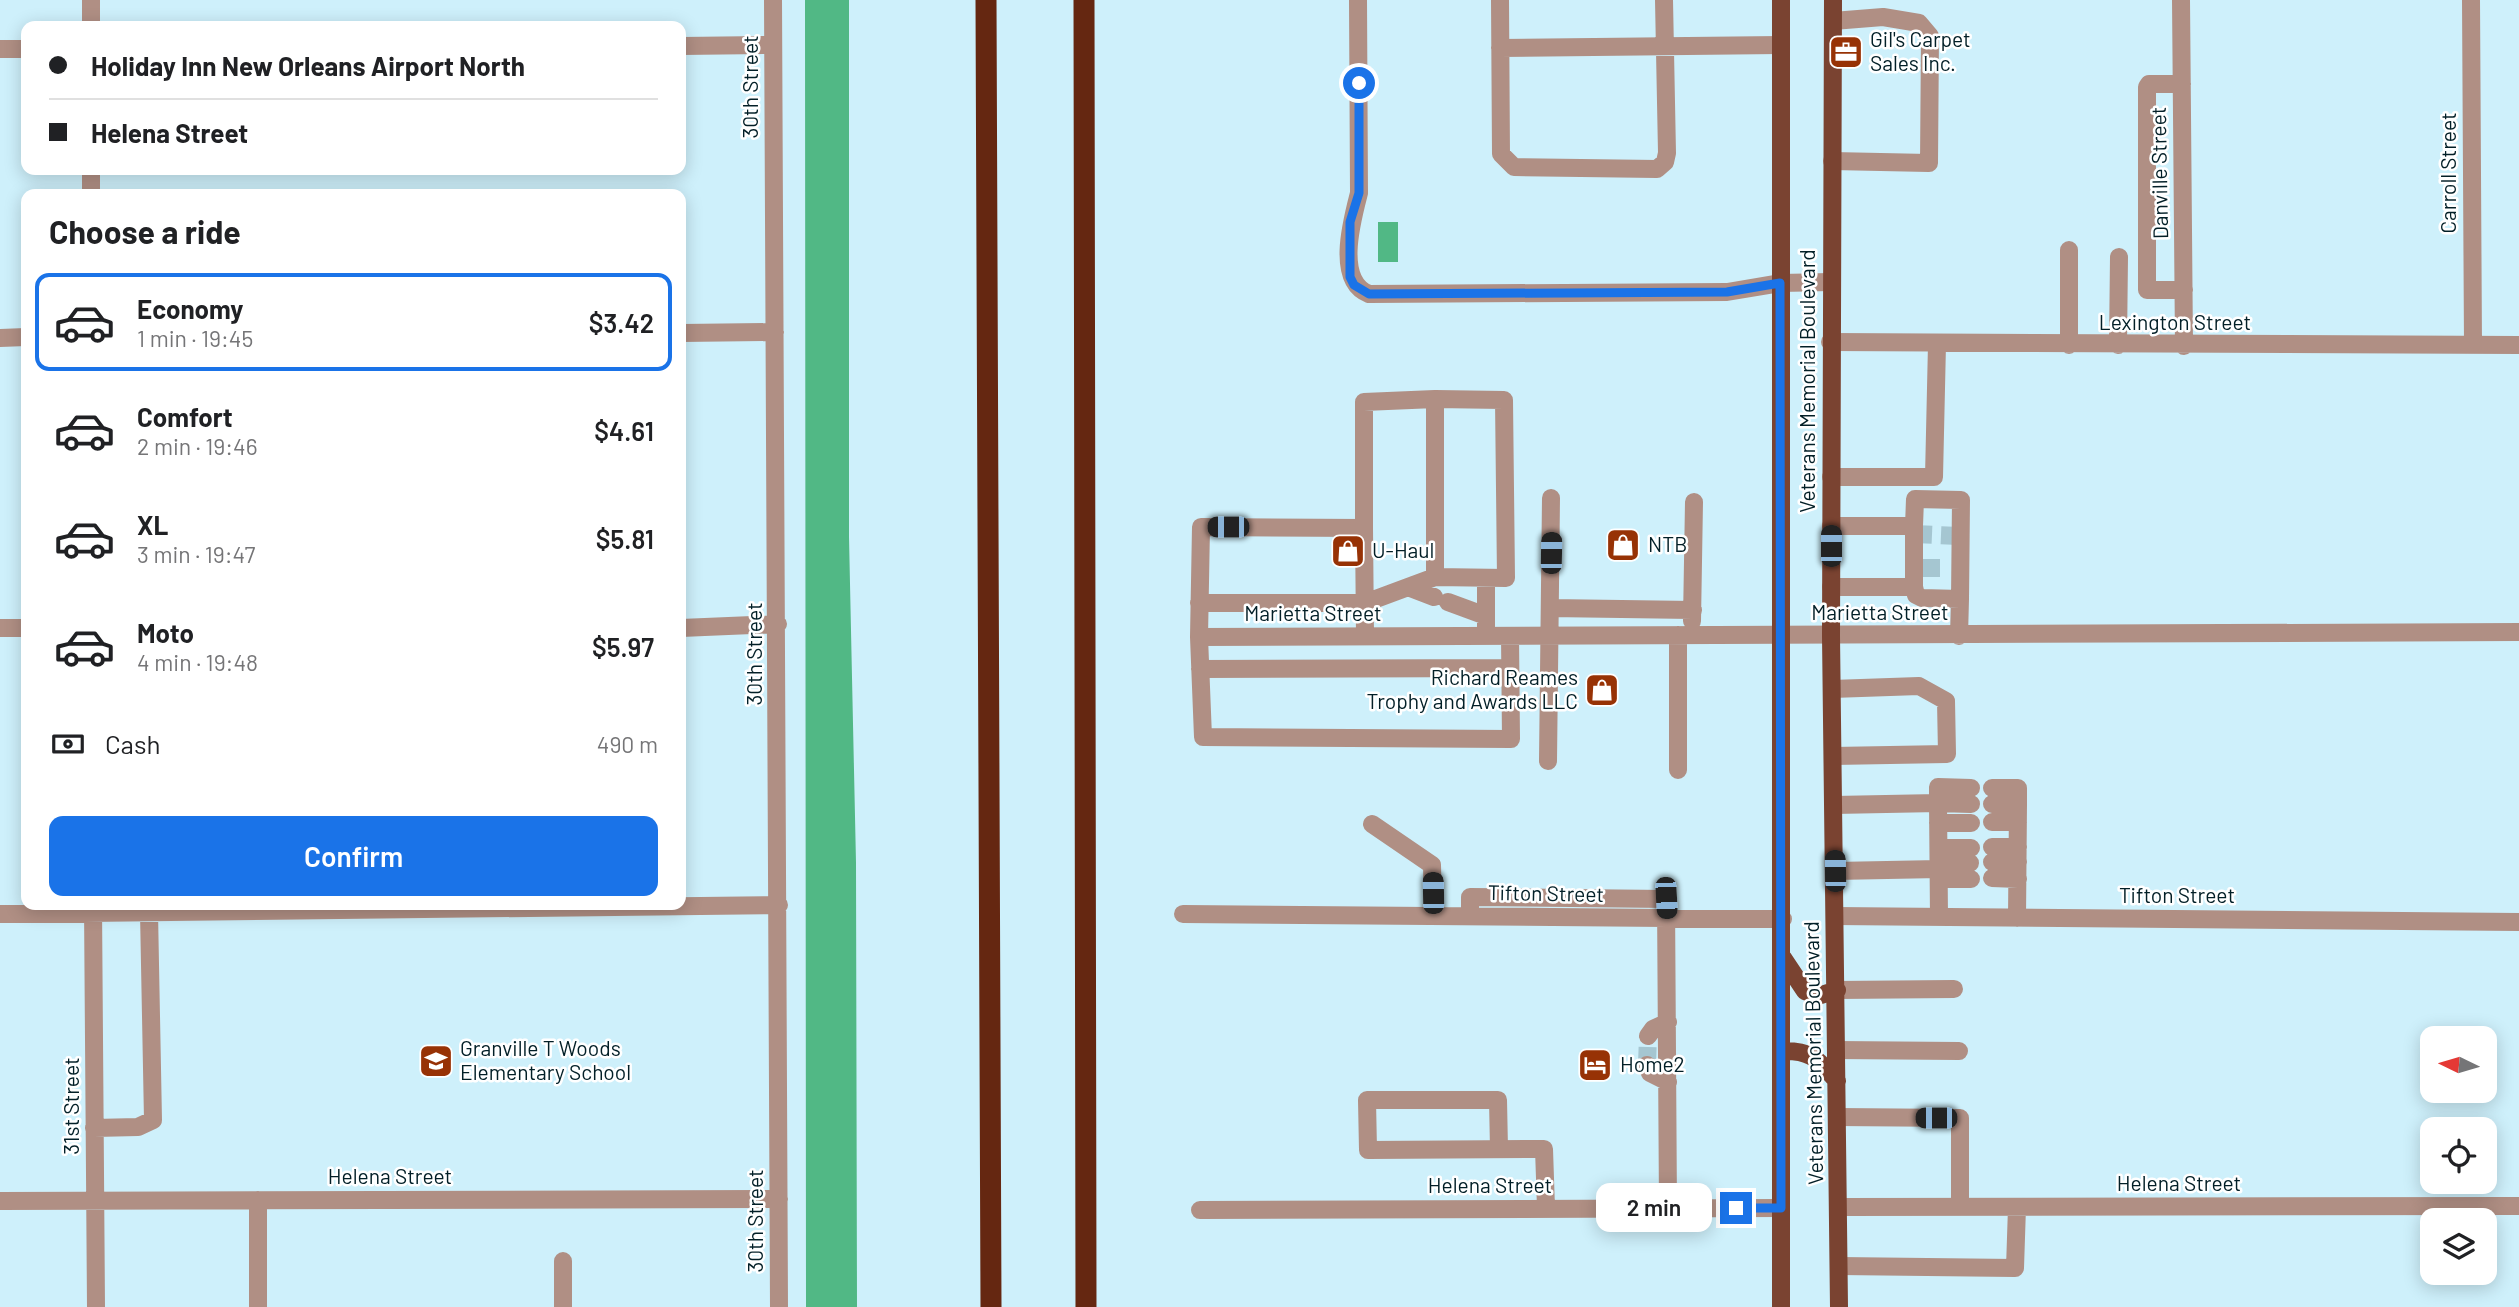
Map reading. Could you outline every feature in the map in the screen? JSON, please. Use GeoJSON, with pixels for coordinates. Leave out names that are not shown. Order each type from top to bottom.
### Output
{"type":"FeatureCollection","features":[{"type":"Feature","properties":{"kind":"highway"},"geometry":{"type":"LineString","coordinates":[[986,0],[991,1307]]}},
{"type":"Feature","properties":{"kind":"highway"},"geometry":{"type":"LineString","coordinates":[[1084,0],[1086,1307]]}},
{"type":"Feature","properties":{"kind":"main road","name":"Veterans Memorial Boulevard"},"geometry":{"type":"LineString","coordinates":[[1781,0],[1781,1307]]}},
{"type":"Feature","properties":{"kind":"main road","name":"Veterans Memorial Boulevard"},"geometry":{"type":"LineString","coordinates":[[1833,0],[1831,636],[1839,1307]]}},
{"type":"Feature","properties":{"kind":"main road"},"geometry":{"type":"LineString","coordinates":[[1783,958],[1805,990],[1818,996],[1837,990]]}},
{"type":"Feature","properties":{"kind":"main road"},"geometry":{"type":"LineString","coordinates":[[1782,1051],[1802,1051],[1817,1059],[1837,1081]]}},
{"type":"Feature","properties":{"kind":"street"},"geometry":{"type":"LineString","coordinates":[[91,0],[91,21]]}},
{"type":"Feature","properties":{"kind":"street","name":"30th Street"},"geometry":{"type":"LineString","coordinates":[[773,0],[778,624],[779,1307]]}},
{"type":"Feature","properties":{"kind":"street"},"geometry":{"type":"LineString","coordinates":[[1358,0],[1359,193],[1350,222],[1350,277],[1361,291],[1369,294],[1727,292],[1780,283],[1831,282]]}},
{"type":"Feature","properties":{"kind":"street"},"geometry":{"type":"LineString","coordinates":[[1500,0],[1501,154],[1508,163],[1514,167],[1657,169],[1665,162],[1667,153],[1664,0]]}},
{"type":"Feature","properties":{"kind":"street","name":"Danville Street"},"geometry":{"type":"LineString","coordinates":[[2181,0],[2184,346]]}},
{"type":"Feature","properties":{"kind":"street","name":"Carroll Street"},"geometry":{"type":"LineString","coordinates":[[2471,0],[2473,345]]}},
{"type":"Feature","properties":{"kind":"street"},"geometry":{"type":"LineString","coordinates":[[1832,161],[1929,163],[1930,36],[1919,23],[1895,19],[1833,21]]}},
{"type":"Feature","properties":{"kind":"street"},"geometry":{"type":"LineString","coordinates":[[686,46],[774,45]]}},
{"type":"Feature","properties":{"kind":"street"},"geometry":{"type":"LineString","coordinates":[[1500,48],[1781,45]]}},
{"type":"Feature","properties":{"kind":"street"},"geometry":{"type":"LineString","coordinates":[[0,49],[21,49]]}},
{"type":"Feature","properties":{"kind":"street"},"geometry":{"type":"LineString","coordinates":[[2182,84],[2149,84],[2147,87],[2147,290],[2184,290]]}},
{"type":"Feature","properties":{"kind":"street"},"geometry":{"type":"LineString","coordinates":[[2068,345],[2069,250]]}},
{"type":"Feature","properties":{"kind":"street"},"geometry":{"type":"LineString","coordinates":[[2118,345],[2119,257]]}},
{"type":"Feature","properties":{"kind":"street"},"geometry":{"type":"LineString","coordinates":[[686,333],[775,332]]}},
{"type":"Feature","properties":{"kind":"street"},"geometry":{"type":"LineString","coordinates":[[0,338],[21,338]]}},
{"type":"Feature","properties":{"kind":"street","name":"Lexington Street"},"geometry":{"type":"LineString","coordinates":[[1830,342],[2184,346],[2519,345]]}},
{"type":"Feature","properties":{"kind":"street"},"geometry":{"type":"LineString","coordinates":[[1831,477],[1934,477],[1937,344]]}},
{"type":"Feature","properties":{"kind":"street"},"geometry":{"type":"LineString","coordinates":[[1434,399],[1435,577]]}},
{"type":"Feature","properties":{"kind":"street"},"geometry":{"type":"LineString","coordinates":[[1199,603],[1365,603],[1435,577],[1506,578],[1504,400],[1364,402],[1364,528],[1365,603],[1365,636]]}},
{"type":"Feature","properties":{"kind":"street"},"geometry":{"type":"LineString","coordinates":[[1548,761],[1551,498]]}},
{"type":"Feature","properties":{"kind":"street"},"geometry":{"type":"LineString","coordinates":[[1959,636],[1960,599],[1953,568],[1961,500],[1915,499],[1914,526],[1918,568],[1914,587],[1916,595],[1922,598],[1960,599]]}},
{"type":"Feature","properties":{"kind":"street"},"geometry":{"type":"LineString","coordinates":[[1678,770],[1685,635],[1692,610],[1694,502]]}},
{"type":"Feature","properties":{"kind":"street"},"geometry":{"type":"LineString","coordinates":[[1831,526],[1914,526]]}},
{"type":"Feature","properties":{"kind":"street"},"geometry":{"type":"LineString","coordinates":[[1364,528],[1201,527],[1199,637],[1203,737],[1511,739],[1510,636]]}},
{"type":"Feature","properties":{"kind":"street"},"geometry":{"type":"LineString","coordinates":[[1486,578],[1486,636]]}},
{"type":"Feature","properties":{"kind":"street"},"geometry":{"type":"LineString","coordinates":[[1408,587],[1486,616]]}},
{"type":"Feature","properties":{"kind":"street"},"geometry":{"type":"LineString","coordinates":[[1831,587],[1914,587]]}},
{"type":"Feature","properties":{"kind":"street"},"geometry":{"type":"LineString","coordinates":[[1550,608],[1692,610]]}},
{"type":"Feature","properties":{"kind":"street"},"geometry":{"type":"LineString","coordinates":[[686,628],[778,624]]}},
{"type":"Feature","properties":{"kind":"street"},"geometry":{"type":"LineString","coordinates":[[0,628],[21,628]]}},
{"type":"Feature","properties":{"kind":"street","name":"Marietta Street"},"geometry":{"type":"LineString","coordinates":[[1199,637],[2519,632]]}},
{"type":"Feature","properties":{"kind":"street"},"geometry":{"type":"LineString","coordinates":[[1200,669],[1510,668]]}},
{"type":"Feature","properties":{"kind":"street"},"geometry":{"type":"LineString","coordinates":[[1832,689],[1919,686],[1947,701],[1947,754],[1833,756]]}},
{"type":"Feature","properties":{"kind":"street"},"geometry":{"type":"LineString","coordinates":[[1833,805],[1938,803],[1971,796]]}},
{"type":"Feature","properties":{"kind":"street"},"geometry":{"type":"LineString","coordinates":[[1938,803],[1939,917]]}},
{"type":"Feature","properties":{"kind":"street"},"geometry":{"type":"LineString","coordinates":[[1992,804],[2018,813],[2017,918]]}},
{"type":"Feature","properties":{"kind":"street"},"geometry":{"type":"LineString","coordinates":[[1938,823],[1970,822]]}},
{"type":"Feature","properties":{"kind":"street"},"geometry":{"type":"LineString","coordinates":[[1372,824],[1432,865],[1433,916]]}},
{"type":"Feature","properties":{"kind":"street"},"geometry":{"type":"LineString","coordinates":[[1835,871],[1970,863]]}},
{"type":"Feature","properties":{"kind":"street"},"geometry":{"type":"LineString","coordinates":[[2018,863],[1992,863],[2018,863]]}},
{"type":"Feature","properties":{"kind":"street"},"geometry":{"type":"LineString","coordinates":[[686,906],[779,905]]}},
{"type":"Feature","properties":{"kind":"street"},"geometry":{"type":"LineString","coordinates":[[0,914],[74,910]]}},
{"type":"Feature","properties":{"kind":"street","name":"31st Street"},"geometry":{"type":"LineString","coordinates":[[93,910],[96,1307]]}},
{"type":"Feature","properties":{"kind":"street"},"geometry":{"type":"LineString","coordinates":[[112,910],[329,910]]}},
{"type":"Feature","properties":{"kind":"street"},"geometry":{"type":"LineString","coordinates":[[94,1128],[138,1127],[153,1120],[149,912]]}},
{"type":"Feature","properties":{"kind":"street","name":"Tifton Street"},"geometry":{"type":"LineString","coordinates":[[1183,914],[1783,919]]}},
{"type":"Feature","properties":{"kind":"street","name":"Tifton Street"},"geometry":{"type":"LineString","coordinates":[[1835,916],[2519,922]]}},
{"type":"Feature","properties":{"kind":"street"},"geometry":{"type":"LineString","coordinates":[[1667,918],[1668,1208]]}},
{"type":"Feature","properties":{"kind":"street"},"geometry":{"type":"LineString","coordinates":[[1837,990],[1954,989]]}},
{"type":"Feature","properties":{"kind":"street"},"geometry":{"type":"LineString","coordinates":[[1648,1036],[1653,1029],[1668,1022]]}},
{"type":"Feature","properties":{"kind":"street"},"geometry":{"type":"LineString","coordinates":[[1836,1050],[1959,1051]]}},
{"type":"Feature","properties":{"kind":"street"},"geometry":{"type":"LineString","coordinates":[[1647,1065],[1650,1073],[1668,1082]]}},
{"type":"Feature","properties":{"kind":"street"},"geometry":{"type":"LineString","coordinates":[[1499,1149],[1498,1100],[1367,1100],[1368,1150],[1544,1149],[1546,1208]]}},
{"type":"Feature","properties":{"kind":"street"},"geometry":{"type":"LineString","coordinates":[[1838,1117],[1960,1118],[1960,1207]]}},
{"type":"Feature","properties":{"kind":"street","name":"Helena Street"},"geometry":{"type":"LineString","coordinates":[[0,1201],[779,1199]]}},
{"type":"Feature","properties":{"kind":"street"},"geometry":{"type":"LineString","coordinates":[[258,1200],[258,1307]]}},
{"type":"Feature","properties":{"kind":"street","name":"Helena Street"},"geometry":{"type":"LineString","coordinates":[[1839,1207],[2519,1206]]}},
{"type":"Feature","properties":{"kind":"street"},"geometry":{"type":"LineString","coordinates":[[1839,1266],[2015,1268],[2017,1207]]}},
{"type":"Feature","properties":{"kind":"street","name":"Helena Street"},"geometry":{"type":"LineString","coordinates":[[1200,1210],[1781,1208]]}},
{"type":"Feature","properties":{"kind":"street"},"geometry":{"type":"LineString","coordinates":[[563,1261],[563,1307]]}},
{"type":"Feature","properties":{"kind":"shaded area"},"geometry":{"type":"Polygon","coordinates":[[[805,0],[849,0],[849,537],[856,863],[857,1307],[806,1307],[805,0]]]}},
{"type":"Feature","properties":{"kind":"shaded area"},"geometry":{"type":"Polygon","coordinates":[[[1378,222],[1398,222],[1398,262],[1378,262],[1378,222]]]}},
{"type":"Feature","properties":{"kind":"tunnel"},"geometry":{"type":"LineString","coordinates":[[1914,534],[1961,536]]}},
{"type":"Feature","properties":{"kind":"tunnel"},"geometry":{"type":"LineString","coordinates":[[1922,568],[1946,568]]}},
{"type":"Feature","properties":{"kind":"tunnel"},"geometry":{"type":"LineString","coordinates":[[1647,1065],[1648,1036]]}},
{"type":"Feature","properties":{"kind":"place","name":"Gil's Carpet Sales Inc."},"geometry":{"type":"Point","coordinates":[1846,52]}},
{"type":"Feature","properties":{"kind":"place","name":"NTB"},"geometry":{"type":"Point","coordinates":[1623,545]}},
{"type":"Feature","properties":{"kind":"place","name":"U-Haul"},"geometry":{"type":"Point","coordinates":[1348,551]}},
{"type":"Feature","properties":{"kind":"place","name":"Richard Reames Trophy and Awards LLC"},"geometry":{"type":"Point","coordinates":[1602,690]}},
{"type":"Feature","properties":{"kind":"place","name":"Granville T Woods Elementary School"},"geometry":{"type":"Point","coordinates":[436,1061]}},
{"type":"Feature","properties":{"kind":"place","name":"Home2"},"geometry":{"type":"Point","coordinates":[1595,1065]}},
{"type":"Feature","properties":{"kind":"route"},"geometry":{"type":"LineString","coordinates":[[1359,83],[1359,193],[1350,222],[1350,277],[1361,291],[1369,294],[1727,292],[1780,283],[1779,635],[1783,919],[1781,1208],[1736,1208]]}}]}
